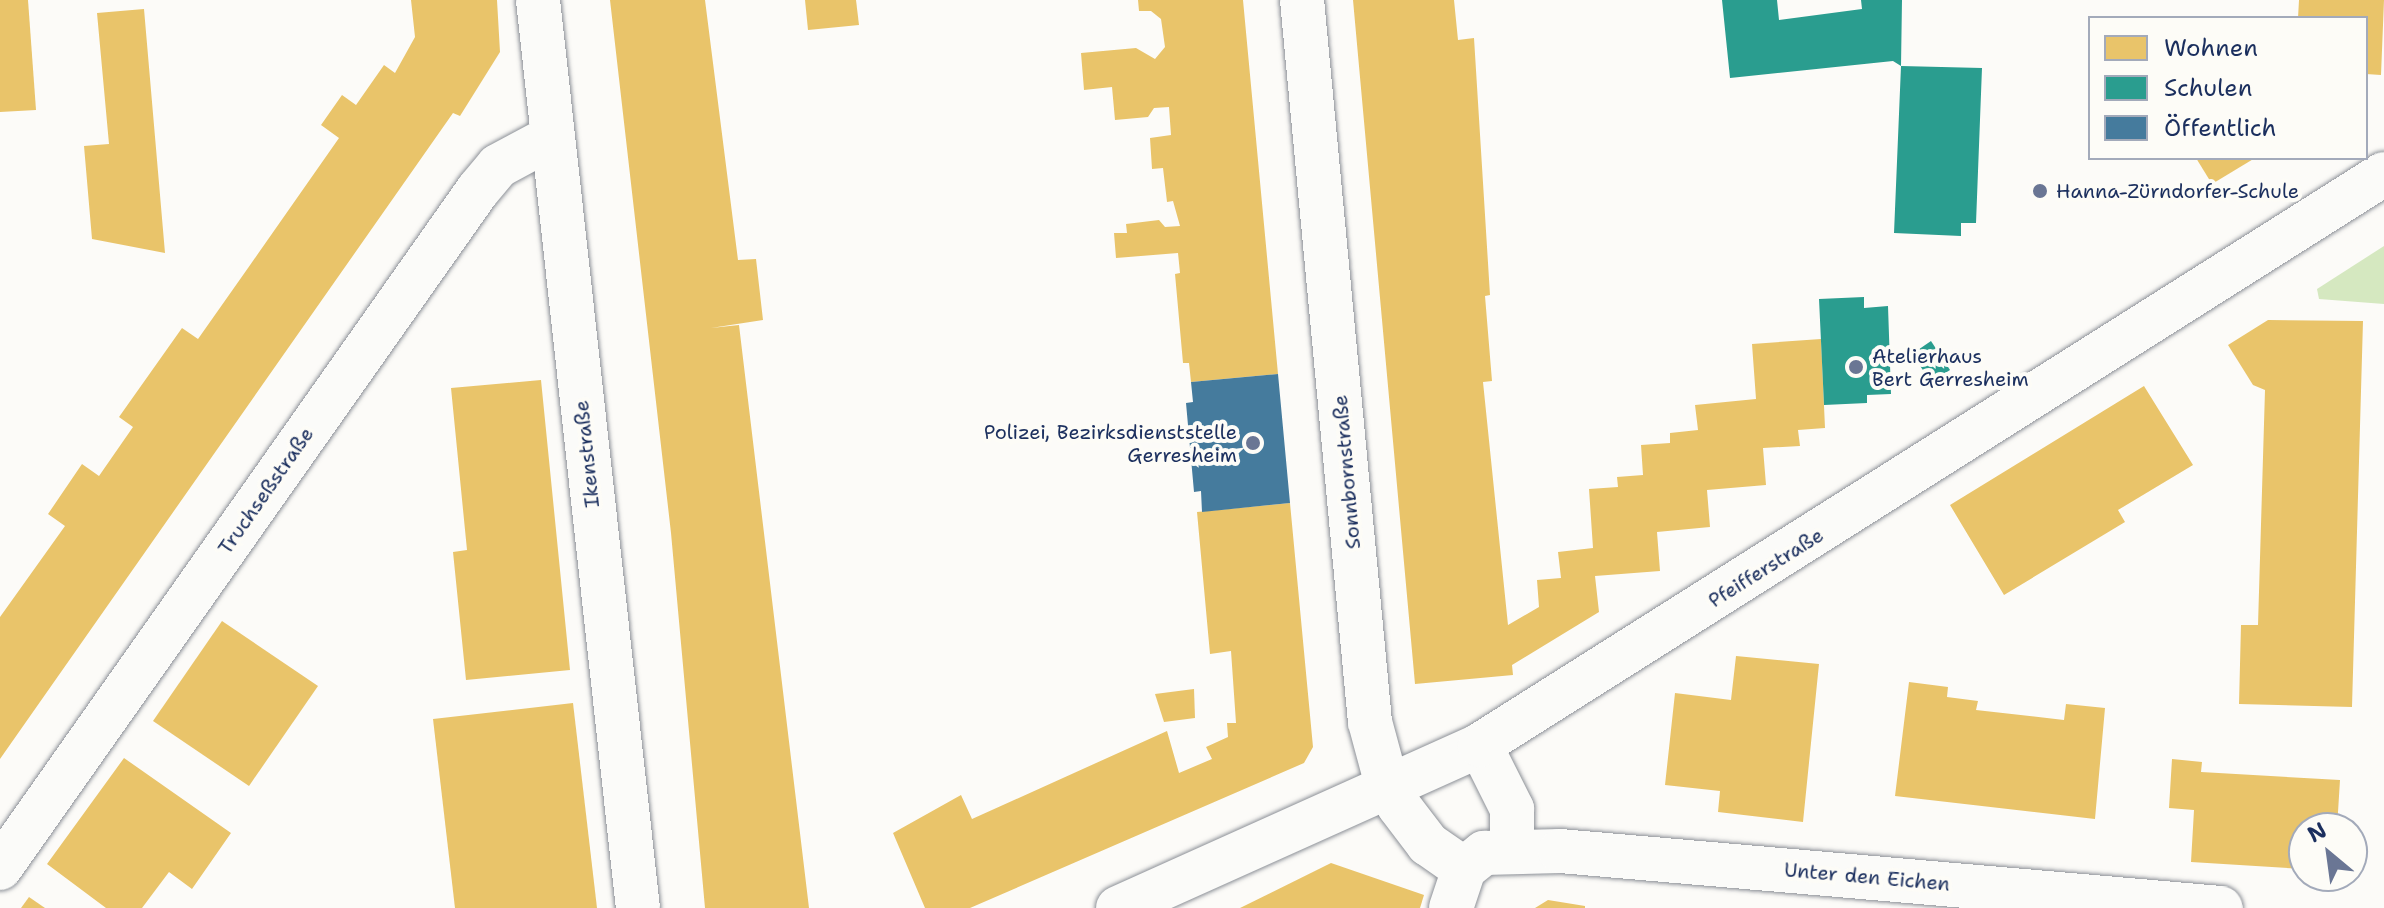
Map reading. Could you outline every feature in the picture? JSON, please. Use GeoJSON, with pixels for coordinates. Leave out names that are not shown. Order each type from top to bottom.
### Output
{"type":"FeatureCollection","features":[{"type":"Feature","properties":{"kind":"street","name":"Ikenstraße"},"geometry":{"type":"LineString","coordinates":[[538,0],[638,908]]}},
{"type":"Feature","properties":{"kind":"street","name":"Sonnbornstraße"},"geometry":{"type":"LineString","coordinates":[[1302,0],[1370,722],[1387,785],[1458,888]]}},
{"type":"Feature","properties":{"kind":"street","name":"Truchseßstraße"},"geometry":{"type":"LineString","coordinates":[[0,868],[478,190],[498,166],[552,137]]}},
{"type":"Feature","properties":{"kind":"street","name":"Pfeifferstraße"},"geometry":{"type":"LineString","coordinates":[[1118,908],[1480,745],[2384,174]]}},
{"type":"Feature","properties":{"kind":"street"},"geometry":{"type":"LineString","coordinates":[[1480,745],[1512,809],[1512,852]]}},
{"type":"Feature","properties":{"kind":"street","name":"Unter den Eichen"},"geometry":{"type":"LineString","coordinates":[[1458,888],[1484,853],[1560,851],[2221,908]]}},
{"type":"Feature","properties":{"kind":"green space"},"geometry":{"type":"Polygon","coordinates":[[[2384,246],[2384,304],[2319,299],[2317,289],[2384,246]]]}},
{"type":"Feature","properties":{"kind":"building: Wohnen"},"geometry":{"type":"Polygon","coordinates":[[[0,0],[28,0],[36,110],[0,112],[0,0]]]}},
{"type":"Feature","properties":{"kind":"building: Wohnen"},"geometry":{"type":"Polygon","coordinates":[[[411,0],[497,0],[500,52],[460,116],[453,113],[0,759],[0,617],[65,526],[48,514],[82,464],[99,476],[133,427],[119,417],[182,328],[198,339],[248,268],[339,138],[321,125],[342,95],[356,105],[384,65],[395,73],[415,37],[411,0]]]}},
{"type":"Feature","properties":{"kind":"building: Wohnen"},"geometry":{"type":"Polygon","coordinates":[[[610,0],[705,0],[738,260],[756,259],[763,320],[711,328],[739,325],[809,908],[705,908],[671,533],[610,0]]]}},
{"type":"Feature","properties":{"kind":"building: Wohnen"},"geometry":{"type":"Polygon","coordinates":[[[805,0],[856,0],[859,25],[808,30],[805,0]]]}},
{"type":"Feature","properties":{"kind":"building: Wohnen"},"geometry":{"type":"Polygon","coordinates":[[[1138,0],[1243,0],[1278,374],[1191,382],[1189,363],[1183,363],[1175,274],[1180,273],[1178,253],[1116,258],[1114,233],[1127,233],[1126,224],[1159,220],[1165,227],[1180,226],[1173,201],[1167,202],[1163,168],[1152,169],[1150,138],[1171,135],[1169,107],[1154,108],[1148,117],[1115,120],[1112,87],[1084,90],[1081,53],[1136,48],[1155,59],[1165,47],[1161,19],[1151,11],[1139,11],[1138,0]]]}},
{"type":"Feature","properties":{"kind":"building: Wohnen"},"geometry":{"type":"Polygon","coordinates":[[[1353,0],[1454,0],[1458,40],[1474,38],[1490,295],[1485,296],[1492,381],[1483,382],[1508,625],[1539,607],[1537,580],[1561,578],[1558,552],[1593,548],[1589,489],[1618,487],[1617,477],[1643,475],[1641,445],[1670,443],[1670,433],[1698,430],[1695,405],[1756,399],[1752,344],[1821,339],[1825,428],[1798,430],[1800,446],[1763,448],[1766,485],[1707,490],[1710,527],[1657,532],[1660,571],[1595,576],[1599,612],[1512,665],[1513,675],[1415,684],[1353,0]]]}},
{"type":"Feature","properties":{"kind":"building: Wohnen"},"geometry":{"type":"Polygon","coordinates":[[[2299,0],[2384,0],[2381,75],[2368,74],[2368,16],[2298,16],[2299,0]]]}},
{"type":"Feature","properties":{"kind":"building: Wohnen"},"geometry":{"type":"Polygon","coordinates":[[[144,9],[165,253],[92,239],[84,146],[109,144],[97,13],[144,9]]]}},
{"type":"Feature","properties":{"kind":"building: Wohnen"},"geometry":{"type":"Polygon","coordinates":[[[2197,160],[2252,160],[2212,184],[2197,160]]]}},
{"type":"Feature","properties":{"kind":"building: Wohnen"},"geometry":{"type":"Polygon","coordinates":[[[2268,320],[2363,321],[2352,707],[2239,704],[2241,625],[2258,625],[2265,390],[2253,385],[2228,345],[2268,320]]]}},
{"type":"Feature","properties":{"kind":"building: Wohnen"},"geometry":{"type":"Polygon","coordinates":[[[541,380],[570,670],[466,680],[453,552],[467,550],[451,388],[541,380]]]}},
{"type":"Feature","properties":{"kind":"building: Wohnen"},"geometry":{"type":"Polygon","coordinates":[[[2144,386],[2193,465],[2118,510],[2125,522],[2004,595],[1950,505],[2144,386]]]}},
{"type":"Feature","properties":{"kind":"building: Wohnen"},"geometry":{"type":"Polygon","coordinates":[[[1290,503],[1313,747],[1304,763],[970,908],[925,908],[893,833],[961,795],[972,819],[1167,731],[1179,773],[1212,759],[1206,747],[1228,737],[1227,723],[1236,723],[1231,651],[1210,654],[1197,512],[1290,503]]]}},
{"type":"Feature","properties":{"kind":"building: Wohnen"},"geometry":{"type":"Polygon","coordinates":[[[222,621],[318,686],[249,786],[153,721],[222,621]]]}},
{"type":"Feature","properties":{"kind":"building: Wohnen"},"geometry":{"type":"Polygon","coordinates":[[[1736,656],[1819,664],[1803,822],[1718,812],[1720,791],[1665,785],[1675,693],[1731,700],[1736,656]]]}},
{"type":"Feature","properties":{"kind":"building: Wohnen"},"geometry":{"type":"Polygon","coordinates":[[[1909,682],[1948,687],[1947,697],[1978,701],[1976,710],[2064,720],[2066,704],[2105,708],[2095,819],[1895,796],[1909,682]]]}},
{"type":"Feature","properties":{"kind":"building: Wohnen"},"geometry":{"type":"Polygon","coordinates":[[[1194,689],[1195,718],[1164,722],[1155,694],[1194,689]]]}},
{"type":"Feature","properties":{"kind":"building: Wohnen"},"geometry":{"type":"Polygon","coordinates":[[[573,703],[597,908],[455,908],[433,719],[573,703]]]}},
{"type":"Feature","properties":{"kind":"building: Wohnen"},"geometry":{"type":"Polygon","coordinates":[[[124,758],[231,833],[192,889],[169,872],[142,908],[106,908],[47,864],[124,758]]]}},
{"type":"Feature","properties":{"kind":"building: Wohnen"},"geometry":{"type":"Polygon","coordinates":[[[2172,759],[2202,762],[2201,772],[2340,780],[2338,812],[2288,812],[2288,868],[2191,862],[2194,810],[2169,808],[2172,759]]]}},
{"type":"Feature","properties":{"kind":"building: Wohnen"},"geometry":{"type":"Polygon","coordinates":[[[1331,863],[1424,895],[1420,908],[1240,908],[1331,863]]]}},
{"type":"Feature","properties":{"kind":"building: Wohnen"},"geometry":{"type":"Polygon","coordinates":[[[29,897],[45,908],[21,908],[29,897]]]}},
{"type":"Feature","properties":{"kind":"building: Wohnen"},"geometry":{"type":"Polygon","coordinates":[[[1548,900],[1585,906],[1585,908],[1535,908],[1548,900]]]}},
{"type":"Feature","properties":{"kind":"building: Schulen"},"geometry":{"type":"Polygon","coordinates":[[[1722,0],[1777,0],[1779,20],[1862,9],[1861,0],[1902,0],[1901,66],[1893,61],[1730,78],[1722,0]]]}},
{"type":"Feature","properties":{"kind":"building: Schulen"},"geometry":{"type":"Polygon","coordinates":[[[1901,66],[1982,68],[1976,223],[1961,223],[1961,236],[1894,233],[1901,66]]]}},
{"type":"Feature","properties":{"kind":"building: Schulen","name":"Atelierhaus Bert Gerresheim"},"geometry":{"type":"Polygon","coordinates":[[[1864,297],[1864,308],[1888,306],[1891,394],[1867,395],[1867,403],[1824,405],[1819,299],[1864,297]]]}},
{"type":"Feature","properties":{"kind":"building: Schulen"},"geometry":{"type":"Polygon","coordinates":[[[1931,341],[1950,370],[1931,382],[1912,354],[1931,341]]]}},
{"type":"Feature","properties":{"kind":"building: Öffentlich"},"geometry":{"type":"Polygon","coordinates":[[[1278,374],[1290,503],[1202,512],[1201,491],[1194,492],[1186,403],[1193,402],[1191,382],[1278,374]]]}},
{"type":"Feature","properties":{"kind":"place","name":"Hanna-Zürndorfer-Schule"},"geometry":{"type":"Point","coordinates":[2040,191]}},
{"type":"Feature","properties":{"kind":"place","name":"Atelierhaus Bert Gerresheim"},"geometry":{"type":"Point","coordinates":[1856,367]}},
{"type":"Feature","properties":{"kind":"place","name":"Polizei, Bezirksdienststelle Gerresheim"},"geometry":{"type":"Point","coordinates":[1253,443]}}]}
